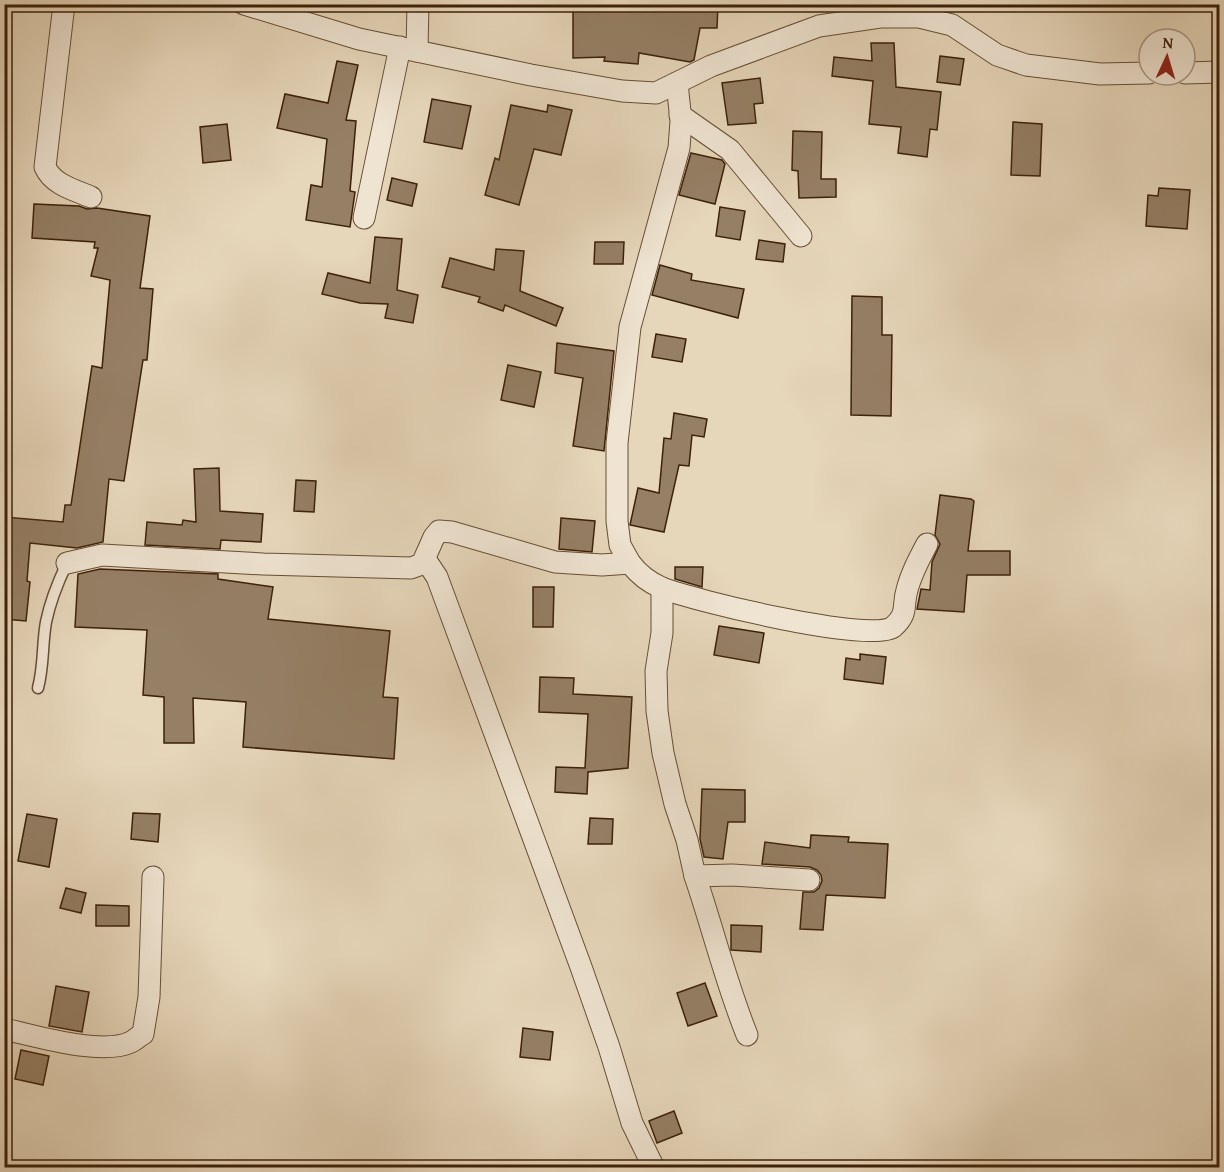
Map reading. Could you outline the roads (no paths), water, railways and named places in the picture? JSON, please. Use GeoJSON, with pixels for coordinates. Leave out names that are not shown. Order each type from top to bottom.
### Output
{"type":"FeatureCollection","features":[{"type":"Feature","properties":{"kind":"street"},"geometry":{"type":"LineString","coordinates":[[64,4],[45,167],[48,175],[55,181],[91,197]]}},
{"type":"Feature","properties":{"kind":"street"},"geometry":{"type":"LineString","coordinates":[[244,4],[359,39],[622,91],[656,93],[711,66],[819,26],[880,17],[919,17],[952,25],[997,55],[1026,65],[1100,74],[1137,73]]}},
{"type":"Feature","properties":{"kind":"street"},"geometry":{"type":"LineString","coordinates":[[364,218],[409,49],[418,4]]}},
{"type":"Feature","properties":{"kind":"street"},"geometry":{"type":"LineString","coordinates":[[1197,73],[1220,72]]}},
{"type":"Feature","properties":{"kind":"street"},"geometry":{"type":"LineString","coordinates":[[677,83],[680,115],[679,148],[630,327],[617,454],[617,521],[620,545],[642,578],[662,588],[702,601],[775,617],[838,629],[877,632],[891,628],[905,611],[906,593],[915,566],[927,544]]}},
{"type":"Feature","properties":{"kind":"street"},"geometry":{"type":"LineString","coordinates":[[680,115],[730,150],[801,236]]}},
{"type":"Feature","properties":{"kind":"street"},"geometry":{"type":"LineString","coordinates":[[67,563],[102,555],[263,564],[411,568],[422,564],[439,531],[461,534],[555,562],[602,565],[630,563]]}},
{"type":"Feature","properties":{"kind":"street"},"geometry":{"type":"LineString","coordinates":[[425,559],[437,577],[585,977],[632,1123],[654,1167]]}},
{"type":"Feature","properties":{"kind":"street"},"geometry":{"type":"LineString","coordinates":[[662,588],[662,633],[656,671],[657,711],[672,794],[730,994],[747,1035]]}},
{"type":"Feature","properties":{"kind":"street"},"geometry":{"type":"LineString","coordinates":[[695,876],[732,875],[810,880]]}},
{"type":"Feature","properties":{"kind":"street"},"geometry":{"type":"LineString","coordinates":[[4,1029],[64,1042],[106,1047],[131,1043],[143,1034],[149,997],[153,877]]}},
{"type":"Feature","properties":{"kind":"lane"},"geometry":{"type":"LineString","coordinates":[[38,688],[42,674],[46,622],[57,584],[67,563]]}}]}
